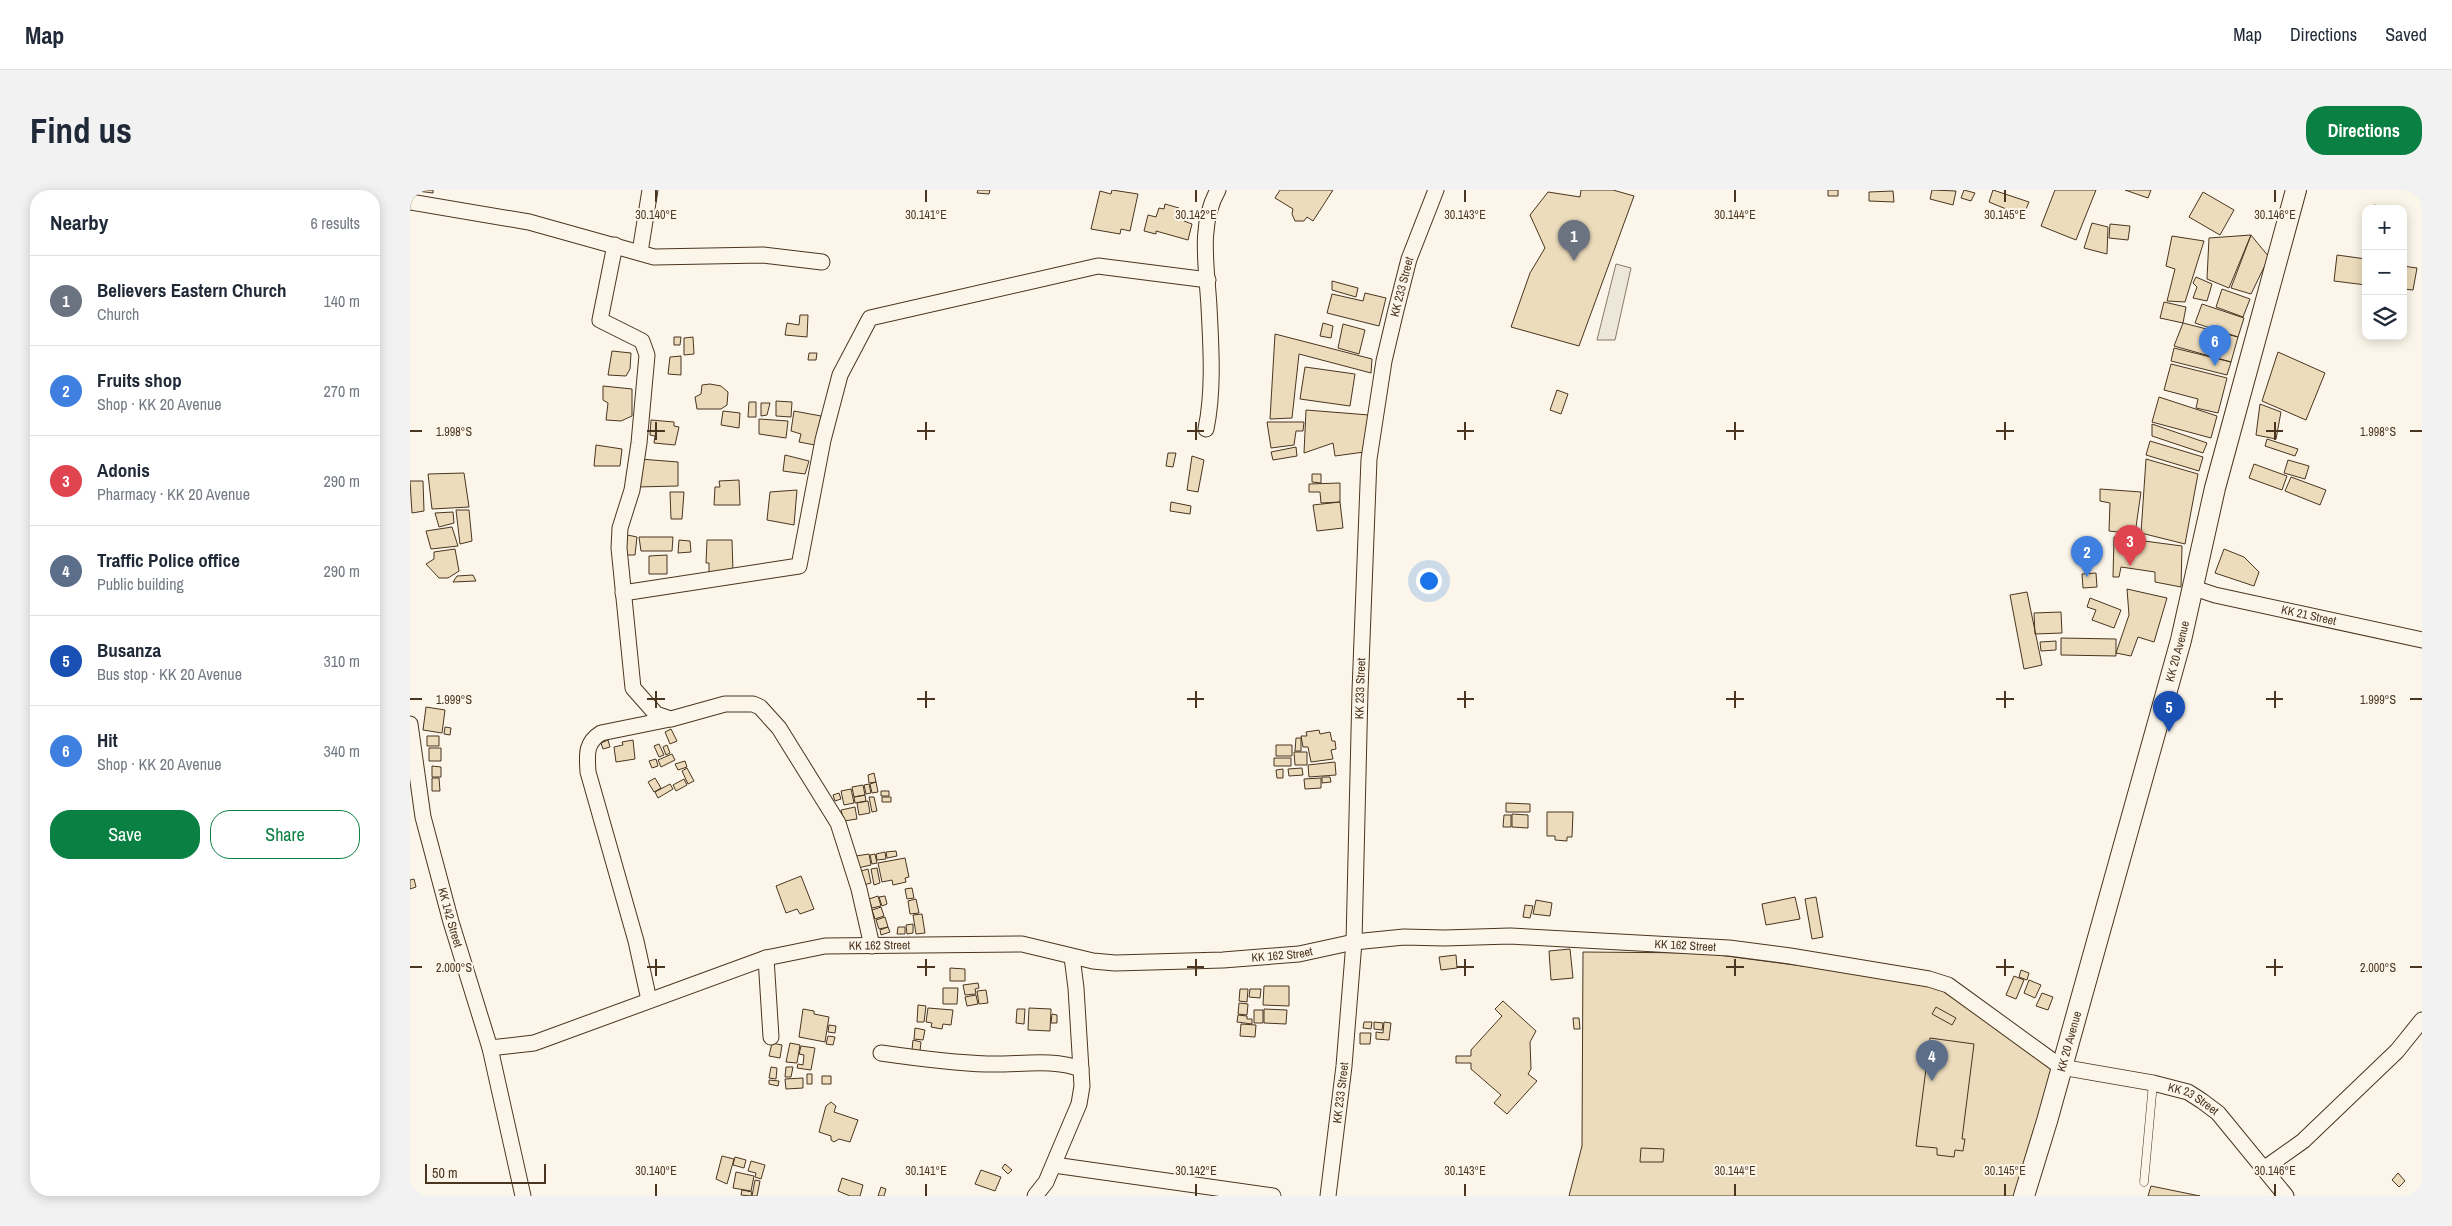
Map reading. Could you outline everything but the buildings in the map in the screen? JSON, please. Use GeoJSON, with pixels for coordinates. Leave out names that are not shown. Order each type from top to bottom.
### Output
{"type":"FeatureCollection","features":[{"type":"Feature","properties":{"kind":"main road","name":"KK 20 Avenue"},"geometry":{"type":"LineString","coordinates":[[2024,1196],[2194,588],[2215,488],[2296,190]]}},
{"type":"Feature","properties":{"kind":"street"},"geometry":{"type":"LineString","coordinates":[[640,252],[650,190]]}},
{"type":"Feature","properties":{"kind":"street"},"geometry":{"type":"LineString","coordinates":[[1206,429],[1210,399],[1208,280],[1205,241],[1207,220],[1213,199],[1218,190]]}},
{"type":"Feature","properties":{"kind":"street","name":"KK 233 Street"},"geometry":{"type":"LineString","coordinates":[[1328,1196],[1344,1066],[1354,942],[1368,459],[1384,361],[1409,258],[1436,190]]}},
{"type":"Feature","properties":{"kind":"street"},"geometry":{"type":"LineString","coordinates":[[410,202],[529,222],[597,242],[662,258],[763,255],[822,262]]}},
{"type":"Feature","properties":{"kind":"street"},"geometry":{"type":"LineString","coordinates":[[615,245],[600,320],[642,341],[647,355],[639,443],[632,490],[620,528],[619,548],[633,688],[656,714],[671,719]]}},
{"type":"Feature","properties":{"kind":"street"},"geometry":{"type":"LineString","coordinates":[[623,593],[798,566],[822,440],[840,375],[870,318],[1098,266],[1208,280]]}},
{"type":"Feature","properties":{"kind":"street","name":"KK 21 Street"},"geometry":{"type":"LineString","coordinates":[[2194,588],[2224,597],[2422,640]]}},
{"type":"Feature","properties":{"kind":"street"},"geometry":{"type":"LineString","coordinates":[[648,1000],[636,941],[588,772],[587,748],[593,738],[601,733],[671,719],[725,704],[753,704],[760,707],[779,728],[838,823],[859,890],[872,946]]}},
{"type":"Feature","properties":{"kind":"street","name":"KK 142 Street"},"geometry":{"type":"LineString","coordinates":[[410,724],[416,818],[490,1048],[523,1196]]}},
{"type":"Feature","properties":{"kind":"street","name":"KK 162 Street"},"geometry":{"type":"LineString","coordinates":[[490,1048],[534,1043],[766,958],[825,946],[1022,944],[1072,957],[1115,963],[1223,960],[1299,954],[1354,942],[1404,937],[1510,936],[1676,944],[1790,956],[1929,979],[1948,985],[2061,1067]]}},
{"type":"Feature","properties":{"kind":"street"},"geometry":{"type":"LineString","coordinates":[[1035,1196],[1045,1189],[1079,1104],[1082,1086],[1076,988],[1072,957]]}},
{"type":"Feature","properties":{"kind":"street"},"geometry":{"type":"LineString","coordinates":[[766,958],[771,1037]]}},
{"type":"Feature","properties":{"kind":"street"},"geometry":{"type":"LineString","coordinates":[[2265,1168],[2303,1141],[2397,1051],[2422,1020]]}},
{"type":"Feature","properties":{"kind":"street"},"geometry":{"type":"LineString","coordinates":[[881,1053],[935,1061],[988,1064],[1064,1063],[1082,1069]]}},
{"type":"Feature","properties":{"kind":"street","name":"KK 23 Street"},"geometry":{"type":"LineString","coordinates":[[2061,1067],[2153,1083],[2188,1092],[2218,1113],[2265,1168],[2286,1196]]}},
{"type":"Feature","properties":{"kind":"street"},"geometry":{"type":"LineString","coordinates":[[1054,1165],[1273,1196]]}},
{"type":"Feature","properties":{"kind":"lane"},"geometry":{"type":"LineString","coordinates":[[2144,1182],[2153,1083]]}},
{"type":"Feature","properties":{"kind":"shaded area"},"geometry":{"type":"Polygon","coordinates":[[[1616,264],[1631,268],[1615,340],[1597,340],[1616,264]]]}},
{"type":"Feature","properties":{"kind":"place","name":"Believers Eastern Church"},"geometry":{"type":"Point","coordinates":[1574,261]}},
{"type":"Feature","properties":{"kind":"place","name":"Hit"},"geometry":{"type":"Point","coordinates":[2215,366]}},
{"type":"Feature","properties":{"kind":"place","name":"Adonis"},"geometry":{"type":"Point","coordinates":[2130,566]}},
{"type":"Feature","properties":{"kind":"place","name":"Fruits shop"},"geometry":{"type":"Point","coordinates":[2087,577]}},
{"type":"Feature","properties":{"kind":"place","name":"Busanza"},"geometry":{"type":"Point","coordinates":[2169,732]}},
{"type":"Feature","properties":{"kind":"place","name":"Traffic Police office"},"geometry":{"type":"Point","coordinates":[1932,1081]}}]}
